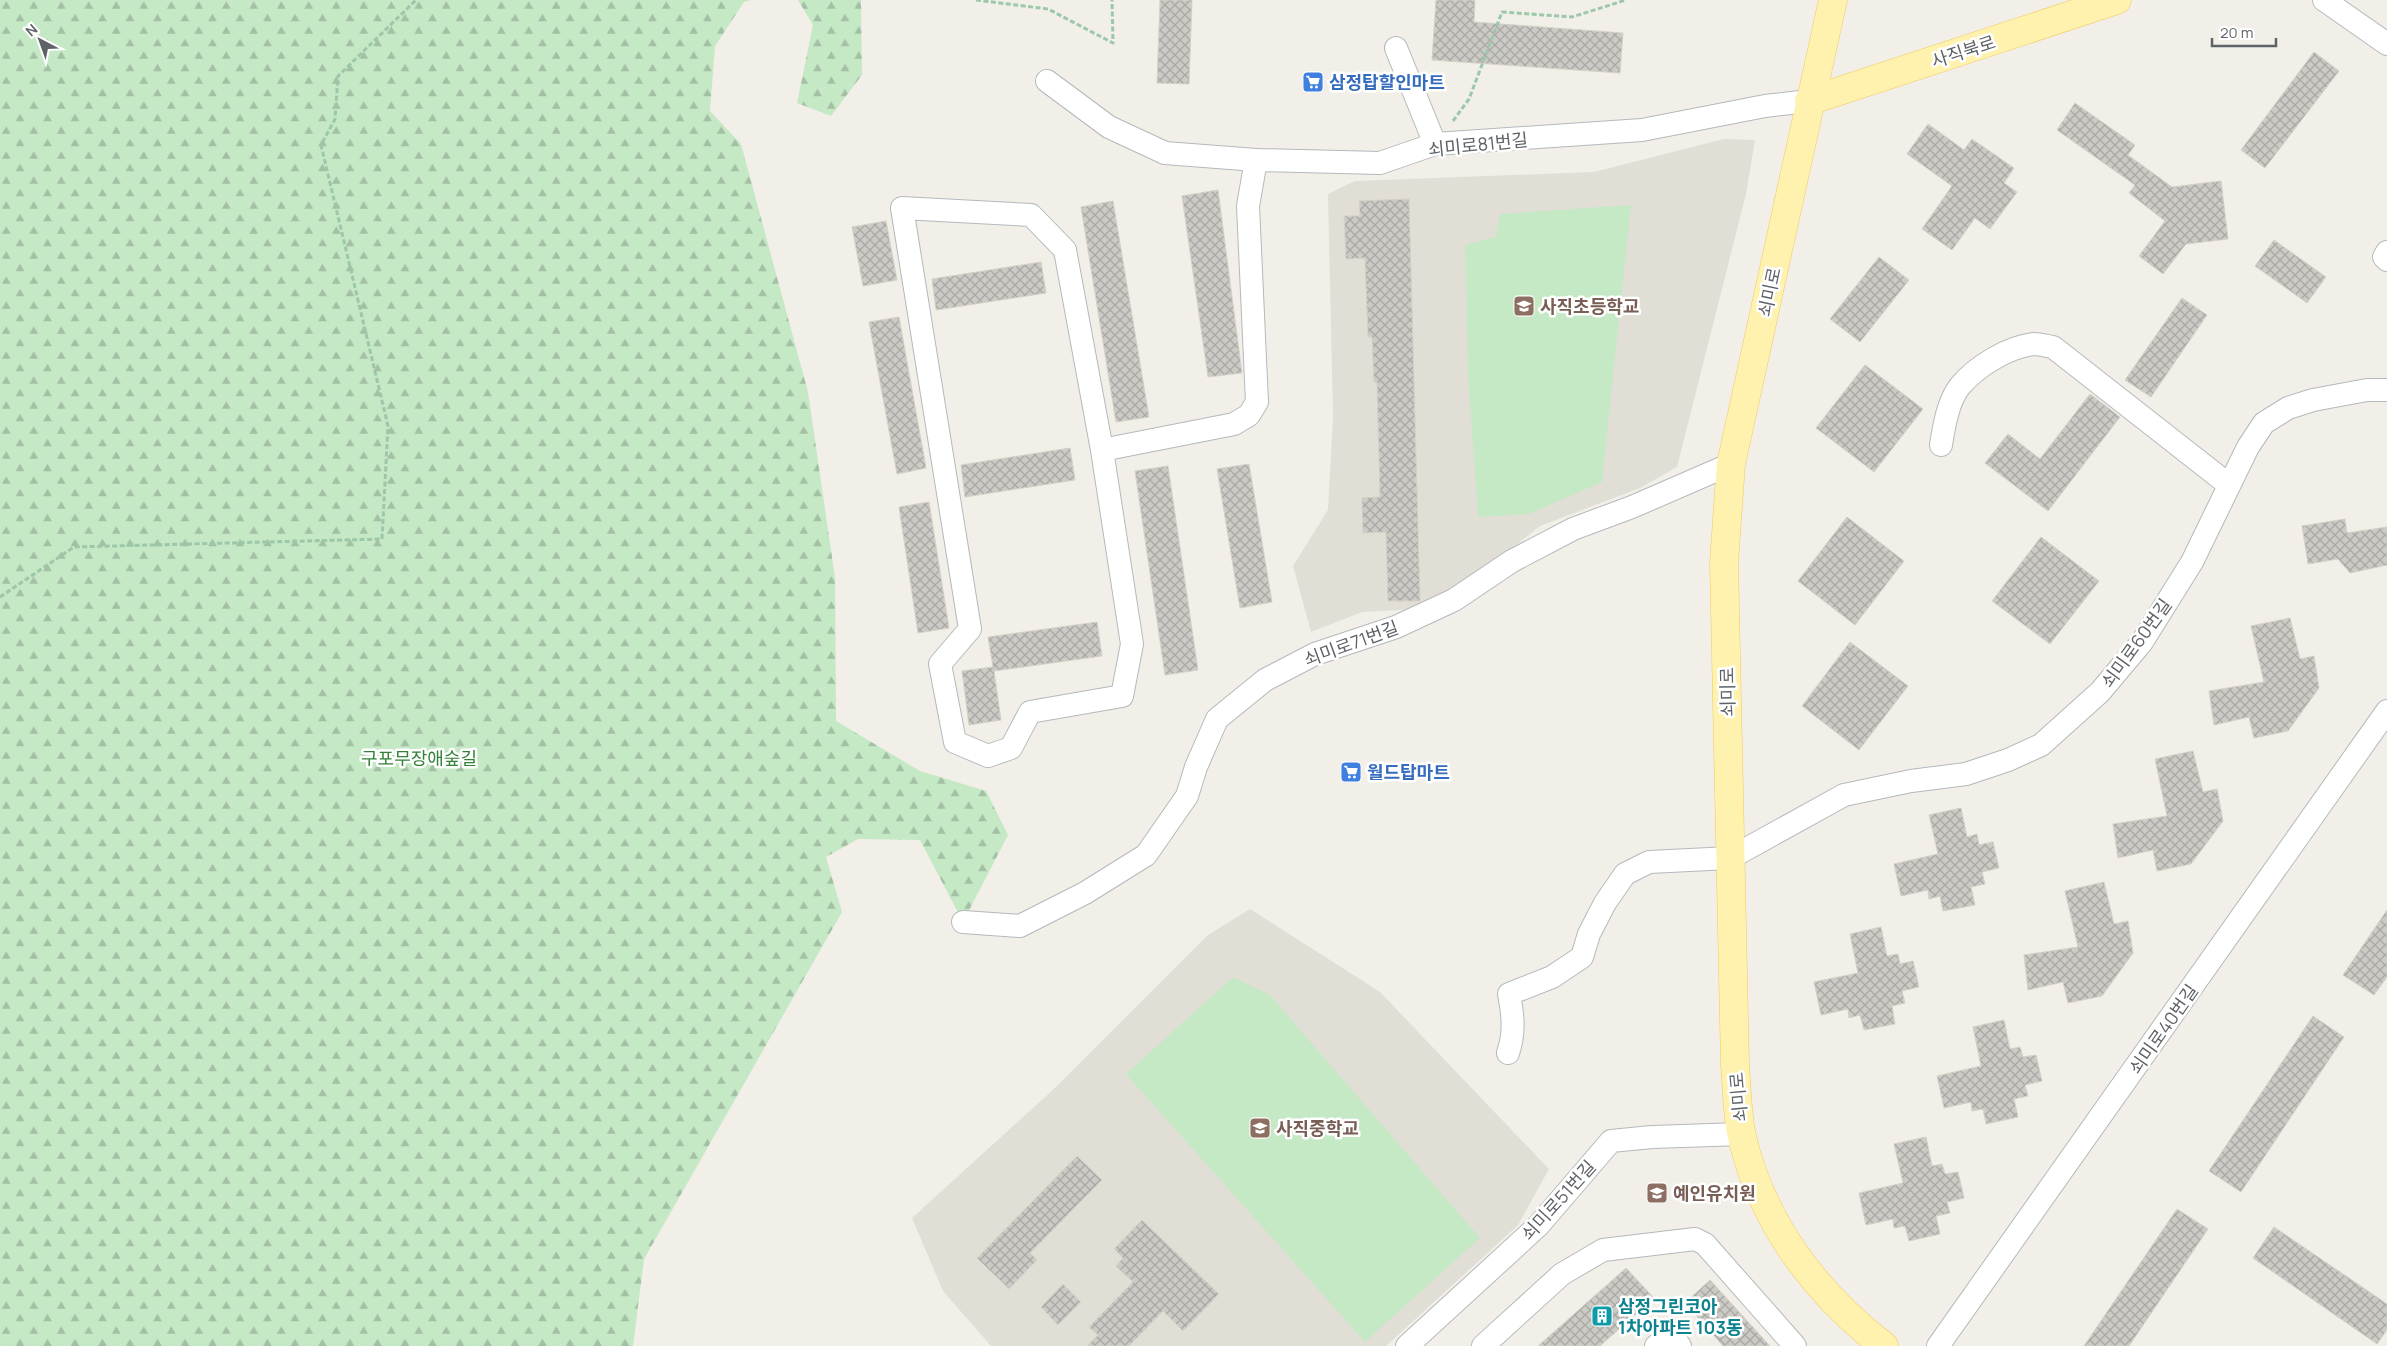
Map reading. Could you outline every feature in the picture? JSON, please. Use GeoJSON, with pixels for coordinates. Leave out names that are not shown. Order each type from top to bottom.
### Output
{"type":"FeatureCollection","features":[{"type":"Feature","properties":{"kind":"main road","name":"쇠미로"},"geometry":{"type":"LineString","coordinates":[[1833,0],[1809,101],[1731,464],[1724,563],[1735,1065],[1741,1134],[1758,1189],[1786,1243],[1838,1305],[1884,1346]]}},
{"type":"Feature","properties":{"kind":"main road","name":"사직북로"},"geometry":{"type":"LineString","coordinates":[[1809,101],[2118,0]]}},
{"type":"Feature","properties":{"kind":"street"},"geometry":{"type":"LineString","coordinates":[[2324,0],[2387,44]]}},
{"type":"Feature","properties":{"kind":"street"},"geometry":{"type":"LineString","coordinates":[[1396,48],[1435,144]]}},
{"type":"Feature","properties":{"kind":"street","name":"쇠미로81번길"},"geometry":{"type":"LineString","coordinates":[[1047,81],[1109,127],[1165,153],[1256,160],[1380,163],[1435,144],[1642,130],[1765,106],[1809,101]]}},
{"type":"Feature","properties":{"kind":"street"},"geometry":{"type":"LineString","coordinates":[[1102,450],[1234,424],[1249,415],[1257,402],[1248,206],[1256,160]]}},
{"type":"Feature","properties":{"kind":"street"},"geometry":{"type":"LineString","coordinates":[[902,208],[1031,215],[1065,250],[1102,450],[1132,644],[1122,696],[1030,712],[1011,748],[988,756],[955,742],[940,664],[970,629],[902,208]]}},
{"type":"Feature","properties":{"kind":"street"},"geometry":{"type":"LineString","coordinates":[[1941,445],[1945,421],[1959,387],[1996,358],[2016,348],[2036,344],[2053,348],[2229,485]]}},
{"type":"Feature","properties":{"kind":"street","name":"쇠미로60번길"},"geometry":{"type":"LineString","coordinates":[[1730,858],[1844,796],[1911,781],[1966,774],[2008,760],[2041,745],[2100,692],[2142,642],[2192,562],[2248,447],[2264,423],[2280,413],[2313,400],[2366,390],[2387,390]]}},
{"type":"Feature","properties":{"kind":"street","name":"쇠미로71번길"},"geometry":{"type":"LineString","coordinates":[[963,922],[1020,926],[1085,893],[1146,855],[1187,796],[1196,767],[1217,719],[1265,680],[1315,654],[1396,628],[1454,600],[1512,561],[1574,529],[1731,464]]}},
{"type":"Feature","properties":{"kind":"street","name":"쇠미로40번길"},"geometry":{"type":"LineString","coordinates":[[1938,1346],[2387,711]]}},
{"type":"Feature","properties":{"kind":"street"},"geometry":{"type":"LineString","coordinates":[[1508,1054],[1512,1041],[1514,1022],[1509,994],[1552,978],[1582,957],[1589,934],[1605,903],[1625,874],[1649,862],[1730,858]]}},
{"type":"Feature","properties":{"kind":"street","name":"쇠미로51번길"},"geometry":{"type":"LineString","coordinates":[[1408,1346],[1538,1226],[1611,1141],[1652,1137],[1741,1134]]}},
{"type":"Feature","properties":{"kind":"street"},"geometry":{"type":"LineString","coordinates":[[1483,1346],[1562,1274],[1603,1250],[1695,1239],[1705,1244],[1795,1346]]}},
{"type":"Feature","properties":{"kind":"street"},"geometry":{"type":"LineString","coordinates":[[1656,1346],[1670,1334],[1680,1346]]}},
{"type":"Feature","properties":{"kind":"path"},"geometry":{"type":"LineString","coordinates":[[0,597],[74,547],[382,540],[388,426],[322,145],[335,119],[338,76],[416,0]]}},
{"type":"Feature","properties":{"kind":"path"},"geometry":{"type":"LineString","coordinates":[[976,0],[1048,9],[1113,42],[1112,0]]}},
{"type":"Feature","properties":{"kind":"path"},"geometry":{"type":"LineString","coordinates":[[1435,144],[1469,99],[1502,12],[1572,17],[1626,0]]}},
{"type":"Feature","properties":{"kind":"shaded area","name":"사직초등학교"},"geometry":{"type":"Polygon","coordinates":[[[1724,139],[1755,140],[1746,194],[1677,467],[1640,488],[1540,526],[1464,586],[1419,609],[1362,612],[1311,632],[1293,566],[1328,510],[1333,417],[1328,194],[1355,181],[1594,172],[1724,139]]]}},
{"type":"Feature","properties":{"kind":"shaded area","name":"사직중학교"},"geometry":{"type":"Polygon","coordinates":[[[1250,909],[1380,992],[1549,1169],[1518,1225],[1386,1346],[991,1346],[943,1291],[912,1218],[1056,1087],[1208,935],[1250,909]]]}},
{"type":"Feature","properties":{"kind":"green space","name":"구포무장애숲길"},"geometry":{"type":"Polygon","coordinates":[[[0,0],[751,0],[744,2],[715,46],[710,111],[741,144],[808,392],[835,578],[836,721],[920,771],[986,791],[1008,835],[963,922],[920,840],[858,839],[826,857],[842,912],[644,1259],[633,1346],[0,1346],[0,0]]]}},
{"type":"Feature","properties":{"kind":"green space"},"geometry":{"type":"Polygon","coordinates":[[[798,0],[861,0],[862,75],[831,116],[797,103],[813,25],[798,0]]]}},
{"type":"Feature","properties":{"kind":"green space"},"geometry":{"type":"Polygon","coordinates":[[[1631,205],[1602,482],[1529,514],[1478,517],[1468,374],[1465,245],[1496,237],[1500,214],[1631,205]]]}},
{"type":"Feature","properties":{"kind":"green space"},"geometry":{"type":"Polygon","coordinates":[[[1233,977],[1270,995],[1480,1238],[1365,1342],[1126,1074],[1233,977]]]}},
{"type":"Feature","properties":{"kind":"building"},"geometry":{"type":"Polygon","coordinates":[[[1160,0],[1192,0],[1189,84],[1157,83],[1160,0]]]}},
{"type":"Feature","properties":{"kind":"building"},"geometry":{"type":"Polygon","coordinates":[[[1436,0],[1475,0],[1474,22],[1623,33],[1620,73],[1432,60],[1436,0]]]}},
{"type":"Feature","properties":{"kind":"building"},"geometry":{"type":"Polygon","coordinates":[[[2314,52],[2339,71],[2265,168],[2241,150],[2314,52]]]}},
{"type":"Feature","properties":{"kind":"building"},"geometry":{"type":"Polygon","coordinates":[[[2075,103],[2135,145],[2128,155],[2172,187],[2221,181],[2228,239],[2186,244],[2163,274],[2139,256],[2165,221],[2129,193],[2135,185],[2057,130],[2075,103]]]}},
{"type":"Feature","properties":{"kind":"building"},"geometry":{"type":"Polygon","coordinates":[[[1928,124],[1964,150],[1972,139],[2014,168],[2004,183],[2017,192],[1990,229],[1975,218],[1952,250],[1922,229],[1952,186],[1907,154],[1928,124]]]}},
{"type":"Feature","properties":{"kind":"building"},"geometry":{"type":"Polygon","coordinates":[[[1218,190],[1242,373],[1208,377],[1182,196],[1218,190]]]}},
{"type":"Feature","properties":{"kind":"building"},"geometry":{"type":"Polygon","coordinates":[[[1409,199],[1420,601],[1388,601],[1386,532],[1363,533],[1362,498],[1380,497],[1377,382],[1374,382],[1372,337],[1368,337],[1365,258],[1346,259],[1344,216],[1360,216],[1359,201],[1409,199]]]}},
{"type":"Feature","properties":{"kind":"building"},"geometry":{"type":"Polygon","coordinates":[[[1113,201],[1149,417],[1116,422],[1081,207],[1113,201]]]}},
{"type":"Feature","properties":{"kind":"building"},"geometry":{"type":"Polygon","coordinates":[[[886,221],[897,280],[863,286],[852,227],[886,221]]]}},
{"type":"Feature","properties":{"kind":"building"},"geometry":{"type":"Polygon","coordinates":[[[2274,240],[2326,277],[2307,303],[2255,266],[2274,240]]]}},
{"type":"Feature","properties":{"kind":"building"},"geometry":{"type":"Polygon","coordinates":[[[1879,257],[1909,280],[1860,342],[1830,319],[1879,257]]]}},
{"type":"Feature","properties":{"kind":"building"},"geometry":{"type":"Polygon","coordinates":[[[1041,262],[1046,293],[936,310],[932,279],[1041,262]]]}},
{"type":"Feature","properties":{"kind":"building"},"geometry":{"type":"Polygon","coordinates":[[[2182,298],[2207,315],[2151,397],[2125,380],[2182,298]]]}},
{"type":"Feature","properties":{"kind":"building"},"geometry":{"type":"Polygon","coordinates":[[[899,317],[926,468],[897,474],[869,322],[899,317]]]}},
{"type":"Feature","properties":{"kind":"building"},"geometry":{"type":"Polygon","coordinates":[[[1865,365],[1923,409],[1874,472],[1816,428],[1865,365]]]}},
{"type":"Feature","properties":{"kind":"building"},"geometry":{"type":"Polygon","coordinates":[[[2090,394],[2120,417],[2048,511],[1985,463],[2008,434],[2040,459],[2090,394]]]}},
{"type":"Feature","properties":{"kind":"building"},"geometry":{"type":"Polygon","coordinates":[[[1070,448],[1075,480],[965,497],[961,465],[1070,448]]]}},
{"type":"Feature","properties":{"kind":"building"},"geometry":{"type":"Polygon","coordinates":[[[1249,464],[1272,602],[1240,608],[1217,469],[1249,464]]]}},
{"type":"Feature","properties":{"kind":"building"},"geometry":{"type":"Polygon","coordinates":[[[1168,466],[1198,670],[1165,675],[1135,471],[1168,466]]]}},
{"type":"Feature","properties":{"kind":"building"},"geometry":{"type":"Polygon","coordinates":[[[929,502],[949,628],[918,633],[899,507],[929,502]]]}},
{"type":"Feature","properties":{"kind":"building"},"geometry":{"type":"Polygon","coordinates":[[[1847,517],[1904,561],[1855,625],[1798,581],[1847,517]]]}},
{"type":"Feature","properties":{"kind":"building"},"geometry":{"type":"Polygon","coordinates":[[[2345,519],[2347,533],[2387,527],[2387,565],[2350,573],[2338,559],[2308,564],[2302,526],[2345,519]]]}},
{"type":"Feature","properties":{"kind":"building"},"geometry":{"type":"Polygon","coordinates":[[[2041,537],[2099,581],[2050,644],[1992,601],[2041,537]]]}},
{"type":"Feature","properties":{"kind":"building"},"geometry":{"type":"Polygon","coordinates":[[[2290,618],[2300,659],[2314,656],[2319,688],[2288,731],[2254,738],[2249,717],[2214,725],[2209,691],[2264,682],[2251,626],[2290,618]]]}},
{"type":"Feature","properties":{"kind":"building"},"geometry":{"type":"Polygon","coordinates":[[[1097,622],[1102,656],[994,671],[1001,720],[969,725],[962,671],[993,667],[988,637],[1097,622]]]}},
{"type":"Feature","properties":{"kind":"building"},"geometry":{"type":"Polygon","coordinates":[[[1850,642],[1908,686],[1859,750],[1802,706],[1850,642]]]}},
{"type":"Feature","properties":{"kind":"building"},"geometry":{"type":"Polygon","coordinates":[[[2193,751],[2203,792],[2217,789],[2223,821],[2191,864],[2157,871],[2153,850],[2118,858],[2113,824],[2167,816],[2155,759],[2193,751]]]}},
{"type":"Feature","properties":{"kind":"building"},"geometry":{"type":"Polygon","coordinates":[[[1961,808],[1967,837],[1977,834],[1979,845],[1993,842],[1999,868],[1982,872],[1985,884],[1971,887],[1975,905],[1943,911],[1940,896],[1929,899],[1928,890],[1901,896],[1894,864],[1938,854],[1929,815],[1961,808]]]}},
{"type":"Feature","properties":{"kind":"building"},"geometry":{"type":"Polygon","coordinates":[[[2104,882],[2114,924],[2128,921],[2133,953],[2102,996],[2068,1003],[2063,982],[2028,990],[2024,955],[2078,947],[2065,891],[2104,882]]]}},
{"type":"Feature","properties":{"kind":"building"},"geometry":{"type":"Polygon","coordinates":[[[2387,910],[2387,977],[2374,995],[2343,975],[2387,910]]]}},
{"type":"Feature","properties":{"kind":"building"},"geometry":{"type":"Polygon","coordinates":[[[1881,927],[1887,956],[1898,954],[1900,964],[1913,961],[1919,987],[1902,991],[1905,1003],[1892,1006],[1895,1024],[1864,1030],[1860,1015],[1849,1018],[1848,1009],[1821,1015],[1814,982],[1858,973],[1850,934],[1881,927]]]}},
{"type":"Feature","properties":{"kind":"building"},"geometry":{"type":"Polygon","coordinates":[[[2313,1016],[2344,1037],[2241,1192],[2209,1171],[2313,1016]]]}},
{"type":"Feature","properties":{"kind":"building"},"geometry":{"type":"Polygon","coordinates":[[[2004,1020],[2010,1049],[2020,1047],[2023,1057],[2036,1055],[2042,1081],[2025,1085],[2028,1096],[2014,1099],[2018,1117],[1986,1124],[1983,1109],[1972,1111],[1971,1102],[1944,1108],[1937,1076],[1981,1066],[1973,1027],[2004,1020]]]}},
{"type":"Feature","properties":{"kind":"building"},"geometry":{"type":"Polygon","coordinates":[[[1926,1137],[1932,1166],[1942,1164],[1945,1174],[1958,1172],[1964,1198],[1947,1202],[1950,1213],[1936,1216],[1940,1234],[1909,1241],[1905,1226],[1894,1228],[1893,1219],[1866,1225],[1859,1193],[1903,1183],[1894,1144],[1926,1137]]]}},
{"type":"Feature","properties":{"kind":"building"},"geometry":{"type":"Polygon","coordinates":[[[1077,1156],[1102,1180],[1030,1253],[1037,1260],[1009,1289],[977,1258],[1077,1156]]]}},
{"type":"Feature","properties":{"kind":"building"},"geometry":{"type":"Polygon","coordinates":[[[2177,1209],[2208,1229],[2129,1346],[2084,1346],[2177,1209]]]}},
{"type":"Feature","properties":{"kind":"building"},"geometry":{"type":"Polygon","coordinates":[[[1142,1220],[1219,1294],[1183,1331],[1163,1311],[1129,1346],[1087,1346],[1098,1335],[1089,1327],[1133,1282],[1116,1266],[1123,1258],[1114,1249],[1142,1220]]]}},
{"type":"Feature","properties":{"kind":"building"},"geometry":{"type":"Polygon","coordinates":[[[2274,1227],[2387,1304],[2387,1330],[2377,1344],[2253,1258],[2274,1227]]]}},
{"type":"Feature","properties":{"kind":"building","name":"삼정그린코아 1차아파트 103동"},"geometry":{"type":"Polygon","coordinates":[[[1626,1268],[1654,1298],[1600,1346],[1538,1346],[1626,1268]]]}},
{"type":"Feature","properties":{"kind":"building"},"geometry":{"type":"Polygon","coordinates":[[[1710,1280],[1770,1346],[1723,1346],[1685,1303],[1710,1280]]]}},
{"type":"Feature","properties":{"kind":"building"},"geometry":{"type":"Polygon","coordinates":[[[1063,1284],[1081,1302],[1058,1325],[1041,1307],[1063,1284]]]}},
{"type":"Feature","properties":{"kind":"place","name":"삼정탑할인마트"},"geometry":{"type":"Point","coordinates":[1313,82]}},
{"type":"Feature","properties":{"kind":"place","name":"사직초등학교"},"geometry":{"type":"Point","coordinates":[1524,306]}},
{"type":"Feature","properties":{"kind":"place","name":"월드탑마트"},"geometry":{"type":"Point","coordinates":[1351,772]}},
{"type":"Feature","properties":{"kind":"place","name":"사직중학교"},"geometry":{"type":"Point","coordinates":[1260,1128]}},
{"type":"Feature","properties":{"kind":"place","name":"예인유치원"},"geometry":{"type":"Point","coordinates":[1657,1193]}},
{"type":"Feature","properties":{"kind":"place","name":"삼정그린코아 1차아파트 103동"},"geometry":{"type":"Point","coordinates":[1602,1316]}}]}
